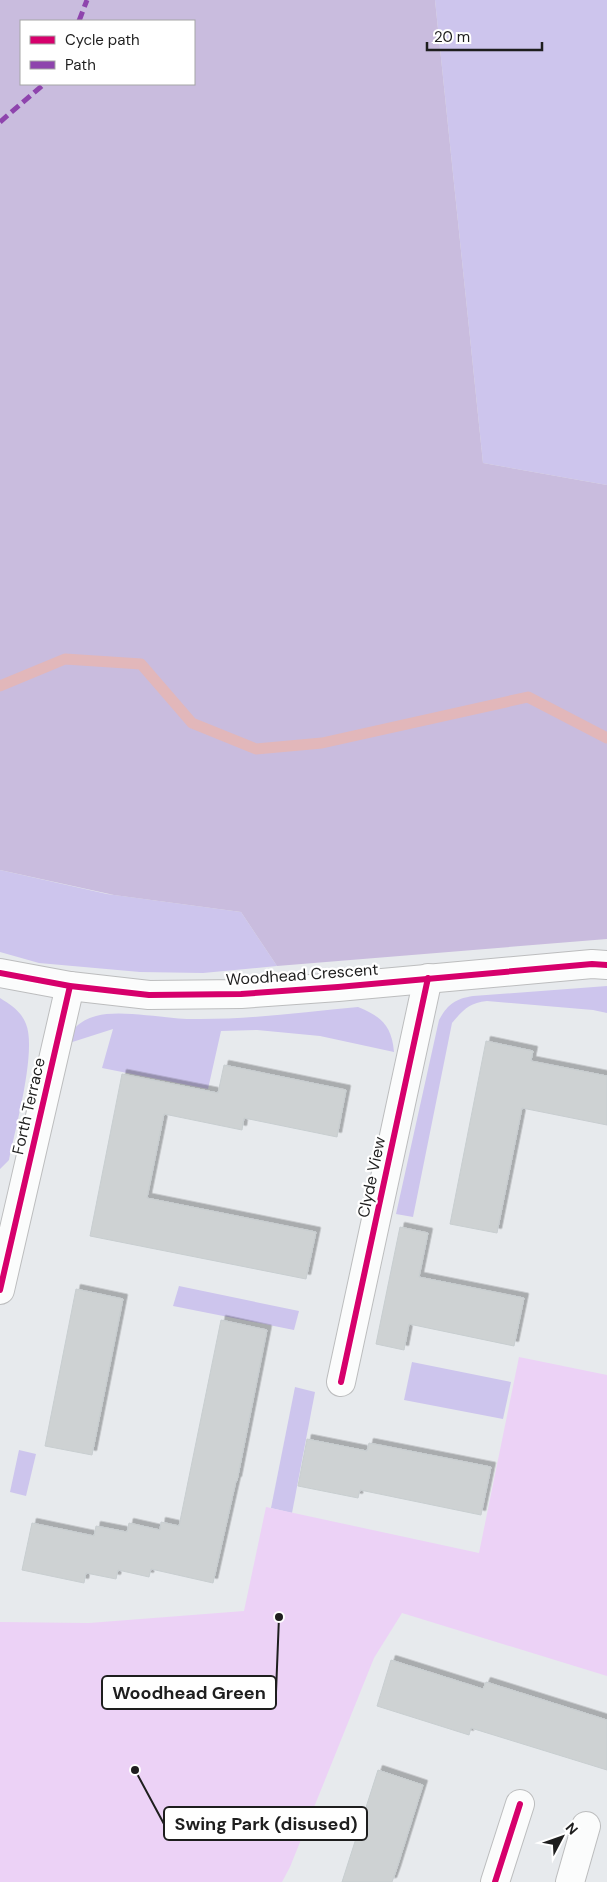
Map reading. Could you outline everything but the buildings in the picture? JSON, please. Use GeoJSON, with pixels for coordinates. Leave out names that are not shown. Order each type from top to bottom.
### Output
{"type":"FeatureCollection","features":[{"type":"Feature","properties":{"kind":"street","name":"Woodhead Crescent"},"geometry":{"type":"LineString","coordinates":[[0,973],[70,986],[149,995],[241,994],[592,964],[607,965]]}},
{"type":"Feature","properties":{"kind":"street","name":"Clyde View"},"geometry":{"type":"LineString","coordinates":[[341,1382],[428,978]]}},
{"type":"Feature","properties":{"kind":"street","name":"Forth Terrace"},"geometry":{"type":"LineString","coordinates":[[0,1290],[70,986]]}},
{"type":"Feature","properties":{"kind":"street"},"geometry":{"type":"LineString","coordinates":[[495,1882],[520,1804]]}},
{"type":"Feature","properties":{"kind":"street"},"geometry":{"type":"LineString","coordinates":[[570,1882],[586,1826]]}},
{"type":"Feature","properties":{"kind":"shaded area"},"geometry":{"type":"Polygon","coordinates":[[[0,0],[435,0],[483,463],[607,485],[607,939],[277,966],[241,912],[114,895],[0,870],[0,0]]]}},
{"type":"Feature","properties":{"kind":"shaded area"},"geometry":{"type":"Polygon","coordinates":[[[435,0],[607,0],[607,485],[483,463],[435,0]]]}},
{"type":"Feature","properties":{"kind":"shaded area"},"geometry":{"type":"Polygon","coordinates":[[[0,870],[107,894],[241,912],[277,966],[203,973],[140,972],[39,963],[0,952],[0,870]]]}},
{"type":"Feature","properties":{"kind":"shaded area"},"geometry":{"type":"Polygon","coordinates":[[[607,986],[607,1013],[593,1010],[487,1001],[471,1005],[460,1014],[452,1023],[413,1217],[396,1214],[439,1020],[449,1006],[461,999],[473,996],[607,986]]]}},
{"type":"Feature","properties":{"kind":"shaded area"},"geometry":{"type":"Polygon","coordinates":[[[0,998],[15,1009],[24,1019],[29,1036],[29,1052],[24,1091],[9,1160],[0,1169],[0,998]]]}},
{"type":"Feature","properties":{"kind":"shaded area"},"geometry":{"type":"Polygon","coordinates":[[[358,1007],[373,1014],[384,1023],[391,1035],[394,1052],[320,1036],[257,1030],[221,1031],[208,1089],[102,1068],[113,1029],[63,1045],[80,1023],[106,1014],[130,1014],[180,1019],[212,1019],[358,1007]]]}},
{"type":"Feature","properties":{"kind":"shaded area"},"geometry":{"type":"Polygon","coordinates":[[[179,1286],[299,1311],[294,1330],[173,1306],[179,1286]]]}},
{"type":"Feature","properties":{"kind":"shaded area"},"geometry":{"type":"Polygon","coordinates":[[[519,1357],[607,1375],[607,1676],[402,1613],[374,1658],[290,1867],[282,1882],[0,1882],[0,1622],[89,1623],[244,1611],[266,1507],[479,1553],[519,1357]]]}},
{"type":"Feature","properties":{"kind":"shaded area"},"geometry":{"type":"Polygon","coordinates":[[[412,1362],[511,1382],[503,1419],[404,1400],[412,1362]]]}},
{"type":"Feature","properties":{"kind":"shaded area"},"geometry":{"type":"Polygon","coordinates":[[[295,1387],[315,1392],[292,1513],[271,1508],[295,1387]]]}},
{"type":"Feature","properties":{"kind":"shaded area"},"geometry":{"type":"Polygon","coordinates":[[[19,1450],[36,1454],[26,1496],[10,1492],[19,1450]]]}},
{"type":"Feature","properties":{"kind":"waterway"},"geometry":{"type":"LineString","coordinates":[[0,686],[65,659],[141,664],[192,723],[256,749],[322,743],[528,697],[607,738]]}},
{"type":"Feature","properties":{"kind":"marked path"},"geometry":{"type":"LineString","coordinates":[[79,20],[87,0]]}},
{"type":"Feature","properties":{"kind":"marked path"},"geometry":{"type":"LineString","coordinates":[[0,122],[43,85]]}},
{"type":"Feature","properties":{"kind":"cycle path"},"geometry":{"type":"LineString","coordinates":[[0,973],[70,986],[149,995],[241,994],[592,964],[607,965]]}},
{"type":"Feature","properties":{"kind":"cycle path"},"geometry":{"type":"LineString","coordinates":[[341,1382],[428,978]]}},
{"type":"Feature","properties":{"kind":"cycle path"},"geometry":{"type":"LineString","coordinates":[[0,1290],[70,986]]}},
{"type":"Feature","properties":{"kind":"cycle path"},"geometry":{"type":"LineString","coordinates":[[495,1882],[520,1804]]}},
{"type":"Feature","properties":{"kind":"place","name":"Woodhead Green"},"geometry":{"type":"Point","coordinates":[279,1617]}},
{"type":"Feature","properties":{"kind":"place","name":"Swing Park (disused)"},"geometry":{"type":"Point","coordinates":[135,1770]}}]}
